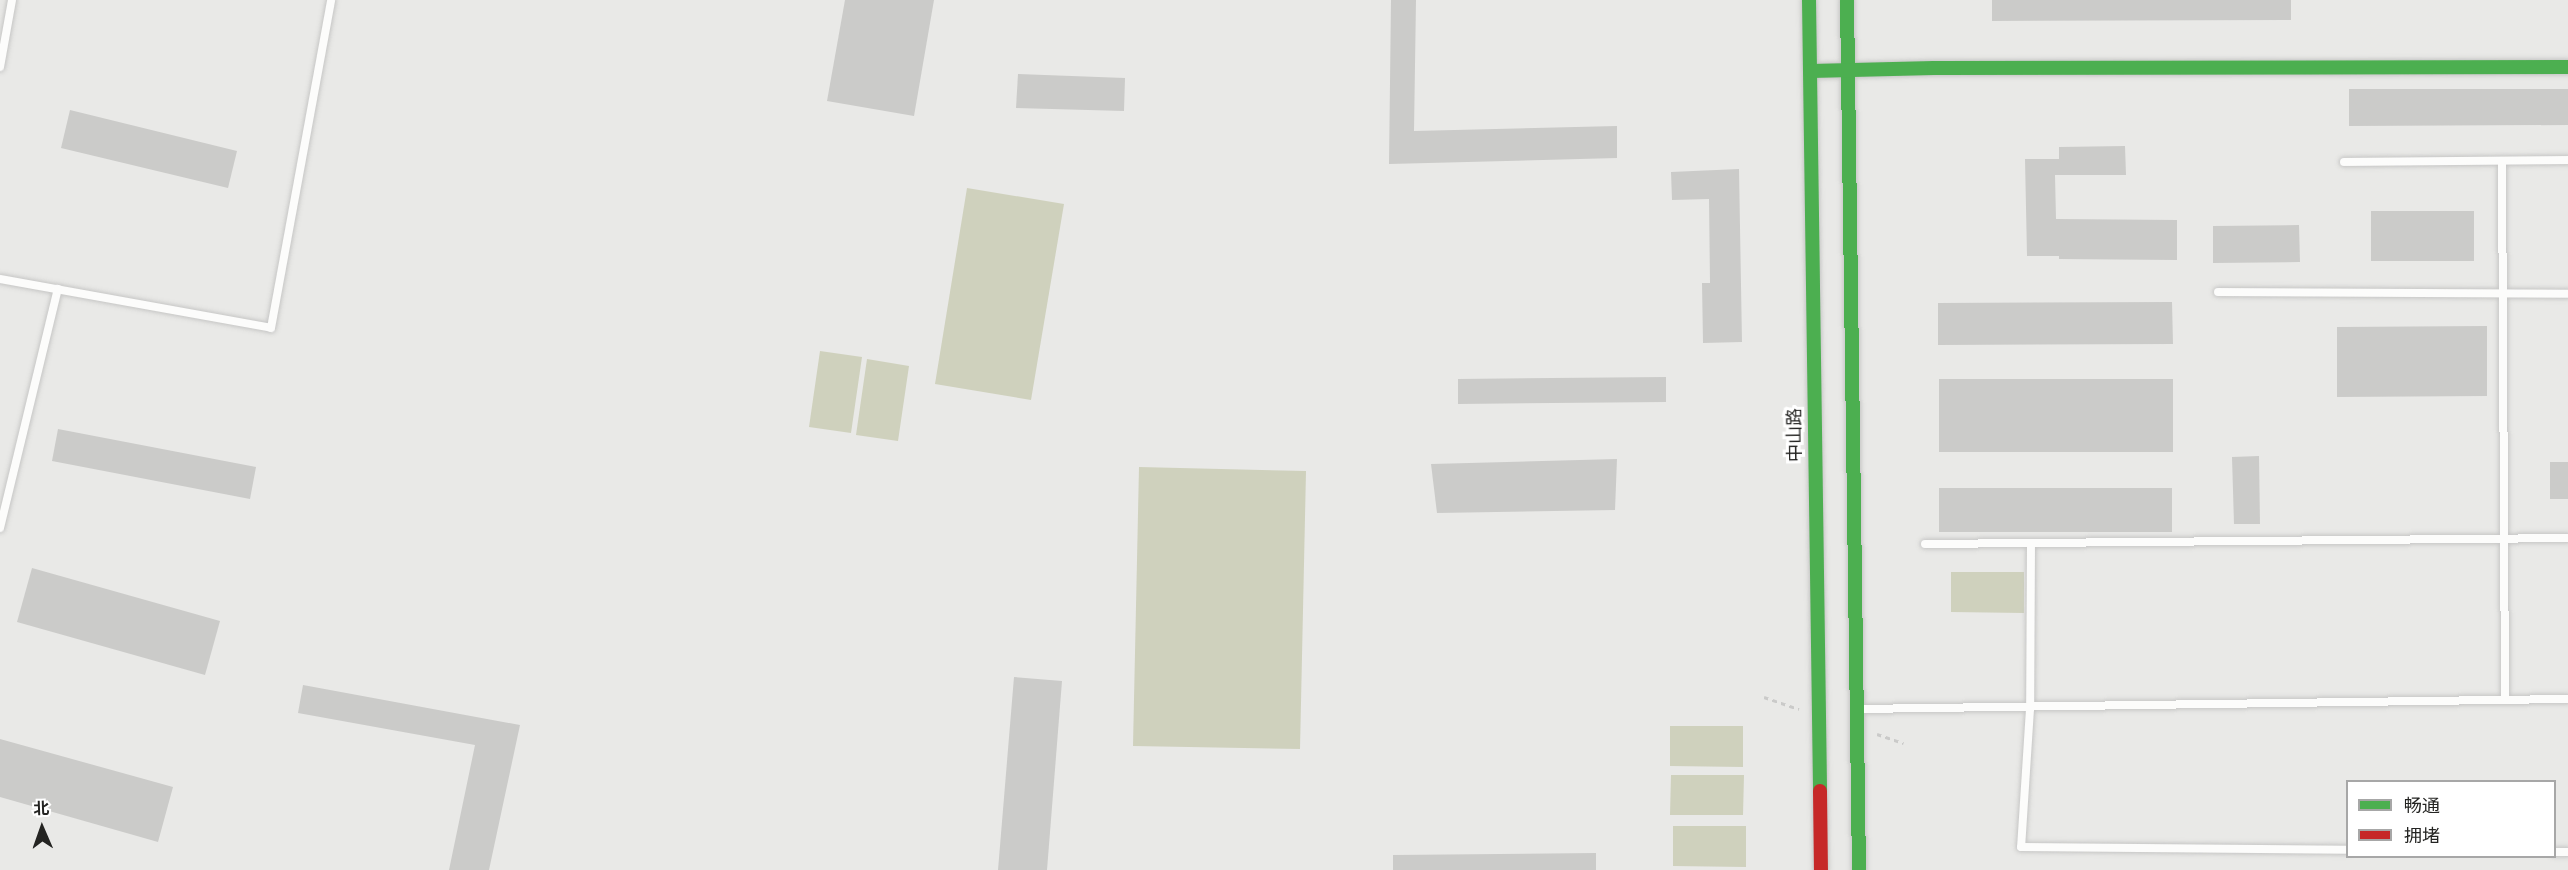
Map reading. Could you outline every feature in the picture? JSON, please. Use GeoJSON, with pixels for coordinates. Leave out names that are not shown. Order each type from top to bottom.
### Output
{"type":"FeatureCollection","features":[{"type":"Feature","properties":{"kind":"main road","name":"中山路"},"geometry":{"type":"LineString","coordinates":[[1809,0],[1821,870]]}},
{"type":"Feature","properties":{"kind":"main road"},"geometry":{"type":"LineString","coordinates":[[1847,0],[1859,870]]}},
{"type":"Feature","properties":{"kind":"main road"},"geometry":{"type":"LineString","coordinates":[[1811,71],[2568,67]]}},
{"type":"Feature","properties":{"kind":"lane"},"geometry":{"type":"LineString","coordinates":[[0,67],[12,0]]}},
{"type":"Feature","properties":{"kind":"lane"},"geometry":{"type":"LineString","coordinates":[[0,279],[270,328],[331,0]]}},
{"type":"Feature","properties":{"kind":"lane"},"geometry":{"type":"LineString","coordinates":[[2344,162],[2568,160]]}},
{"type":"Feature","properties":{"kind":"lane"},"geometry":{"type":"LineString","coordinates":[[2502,161],[2505,700]]}},
{"type":"Feature","properties":{"kind":"lane"},"geometry":{"type":"LineString","coordinates":[[0,528],[58,289]]}},
{"type":"Feature","properties":{"kind":"lane"},"geometry":{"type":"LineString","coordinates":[[2218,292],[2568,294]]}},
{"type":"Feature","properties":{"kind":"lane"},"geometry":{"type":"LineString","coordinates":[[1925,544],[2568,538]]}},
{"type":"Feature","properties":{"kind":"lane"},"geometry":{"type":"LineString","coordinates":[[2031,543],[2030,709],[2021,847],[2346,850]]}},
{"type":"Feature","properties":{"kind":"lane"},"geometry":{"type":"LineString","coordinates":[[1857,709],[2030,709],[2568,699]]}},
{"type":"Feature","properties":{"kind":"green space"},"geometry":{"type":"Polygon","coordinates":[[[967,188],[1064,204],[1031,400],[935,384],[967,188]]]}},
{"type":"Feature","properties":{"kind":"green space"},"geometry":{"type":"Polygon","coordinates":[[[820,351],[862,357],[851,433],[809,427],[820,351]]]}},
{"type":"Feature","properties":{"kind":"green space"},"geometry":{"type":"Polygon","coordinates":[[[867,359],[909,366],[898,441],[856,435],[867,359]]]}},
{"type":"Feature","properties":{"kind":"green space"},"geometry":{"type":"Polygon","coordinates":[[[1139,467],[1306,471],[1300,749],[1133,746],[1139,467]]]}},
{"type":"Feature","properties":{"kind":"green space"},"geometry":{"type":"Polygon","coordinates":[[[1951,572],[2024,572],[2024,613],[1951,612],[1951,572]]]}},
{"type":"Feature","properties":{"kind":"green space"},"geometry":{"type":"Polygon","coordinates":[[[1670,726],[1743,726],[1743,767],[1670,766],[1670,726]]]}},
{"type":"Feature","properties":{"kind":"green space"},"geometry":{"type":"Polygon","coordinates":[[[1671,775],[1744,775],[1743,815],[1670,815],[1671,775]]]}},
{"type":"Feature","properties":{"kind":"green space"},"geometry":{"type":"Polygon","coordinates":[[[1673,826],[1746,826],[1746,867],[1673,866],[1673,826]]]}},
{"type":"Feature","properties":{"kind":"building"},"geometry":{"type":"Polygon","coordinates":[[[845,0],[934,0],[914,116],[827,101],[845,0]]]}},
{"type":"Feature","properties":{"kind":"building"},"geometry":{"type":"Polygon","coordinates":[[[1391,0],[1416,0],[1414,131],[1617,126],[1617,158],[1389,164],[1391,0]]]}},
{"type":"Feature","properties":{"kind":"building"},"geometry":{"type":"Polygon","coordinates":[[[1992,0],[2291,0],[2291,20],[1992,21],[1992,0]]]}},
{"type":"Feature","properties":{"kind":"building"},"geometry":{"type":"Polygon","coordinates":[[[1018,74],[1125,78],[1124,111],[1016,108],[1018,74]]]}},
{"type":"Feature","properties":{"kind":"building"},"geometry":{"type":"Polygon","coordinates":[[[2349,89],[2568,89],[2568,125],[2349,126],[2349,89]]]}},
{"type":"Feature","properties":{"kind":"building"},"geometry":{"type":"Polygon","coordinates":[[[70,110],[237,151],[228,188],[61,148],[70,110]]]}},
{"type":"Feature","properties":{"kind":"building"},"geometry":{"type":"Polygon","coordinates":[[[2125,146],[2126,175],[2055,175],[2056,219],[2177,220],[2177,260],[2059,259],[2059,256],[2027,256],[2025,159],[2059,159],[2059,147],[2125,146]]]}},
{"type":"Feature","properties":{"kind":"building"},"geometry":{"type":"Polygon","coordinates":[[[1739,169],[1742,342],[1703,343],[1702,283],[1710,283],[1709,199],[1672,200],[1671,172],[1739,169]]]}},
{"type":"Feature","properties":{"kind":"building"},"geometry":{"type":"Polygon","coordinates":[[[2371,211],[2474,211],[2474,261],[2371,261],[2371,211]]]}},
{"type":"Feature","properties":{"kind":"building"},"geometry":{"type":"Polygon","coordinates":[[[2299,225],[2300,262],[2213,263],[2213,226],[2299,225]]]}},
{"type":"Feature","properties":{"kind":"building"},"geometry":{"type":"Polygon","coordinates":[[[2172,302],[2173,344],[1938,345],[1938,303],[2172,302]]]}},
{"type":"Feature","properties":{"kind":"building"},"geometry":{"type":"Polygon","coordinates":[[[2487,326],[2487,396],[2337,397],[2337,327],[2487,326]]]}},
{"type":"Feature","properties":{"kind":"building"},"geometry":{"type":"Polygon","coordinates":[[[1666,377],[1666,402],[1458,404],[1458,379],[1666,377]]]}},
{"type":"Feature","properties":{"kind":"building"},"geometry":{"type":"Polygon","coordinates":[[[1939,379],[2173,379],[2173,452],[1939,452],[1939,379]]]}},
{"type":"Feature","properties":{"kind":"building"},"geometry":{"type":"Polygon","coordinates":[[[58,429],[256,467],[250,499],[52,461],[58,429]]]}},
{"type":"Feature","properties":{"kind":"building"},"geometry":{"type":"Polygon","coordinates":[[[2259,456],[2260,524],[2234,524],[2232,457],[2259,456]]]}},
{"type":"Feature","properties":{"kind":"building"},"geometry":{"type":"Polygon","coordinates":[[[1617,459],[1615,510],[1437,513],[1431,464],[1617,459]]]}},
{"type":"Feature","properties":{"kind":"building"},"geometry":{"type":"Polygon","coordinates":[[[2550,462],[2568,462],[2568,499],[2550,499],[2550,462]]]}},
{"type":"Feature","properties":{"kind":"building"},"geometry":{"type":"Polygon","coordinates":[[[1939,488],[2172,488],[2172,532],[1939,532],[1939,488]]]}},
{"type":"Feature","properties":{"kind":"building"},"geometry":{"type":"Polygon","coordinates":[[[32,568],[220,621],[205,675],[17,622],[32,568]]]}},
{"type":"Feature","properties":{"kind":"building"},"geometry":{"type":"Polygon","coordinates":[[[1014,677],[1062,681],[1047,870],[998,870],[1014,677]]]}},
{"type":"Feature","properties":{"kind":"building"},"geometry":{"type":"Polygon","coordinates":[[[303,685],[520,725],[489,870],[449,870],[475,745],[298,713],[303,685]]]}},
{"type":"Feature","properties":{"kind":"building"},"geometry":{"type":"Polygon","coordinates":[[[0,739],[173,787],[158,842],[0,797],[0,739]]]}},
{"type":"Feature","properties":{"kind":"building"},"geometry":{"type":"Polygon","coordinates":[[[1596,853],[1596,870],[1393,870],[1393,855],[1596,853]]]}},
{"type":"Feature","properties":{"kind":"traffic: fast"},"geometry":{"type":"LineString","coordinates":[[1809,0],[1820,791]]}},
{"type":"Feature","properties":{"kind":"traffic: fast"},"geometry":{"type":"LineString","coordinates":[[1847,0],[1859,870]]}},
{"type":"Feature","properties":{"kind":"traffic: fast"},"geometry":{"type":"LineString","coordinates":[[1811,71],[1934,68],[2568,67]]}},
{"type":"Feature","properties":{"kind":"traffic: jam"},"geometry":{"type":"LineString","coordinates":[[1820,791],[1821,870]]}}]}
